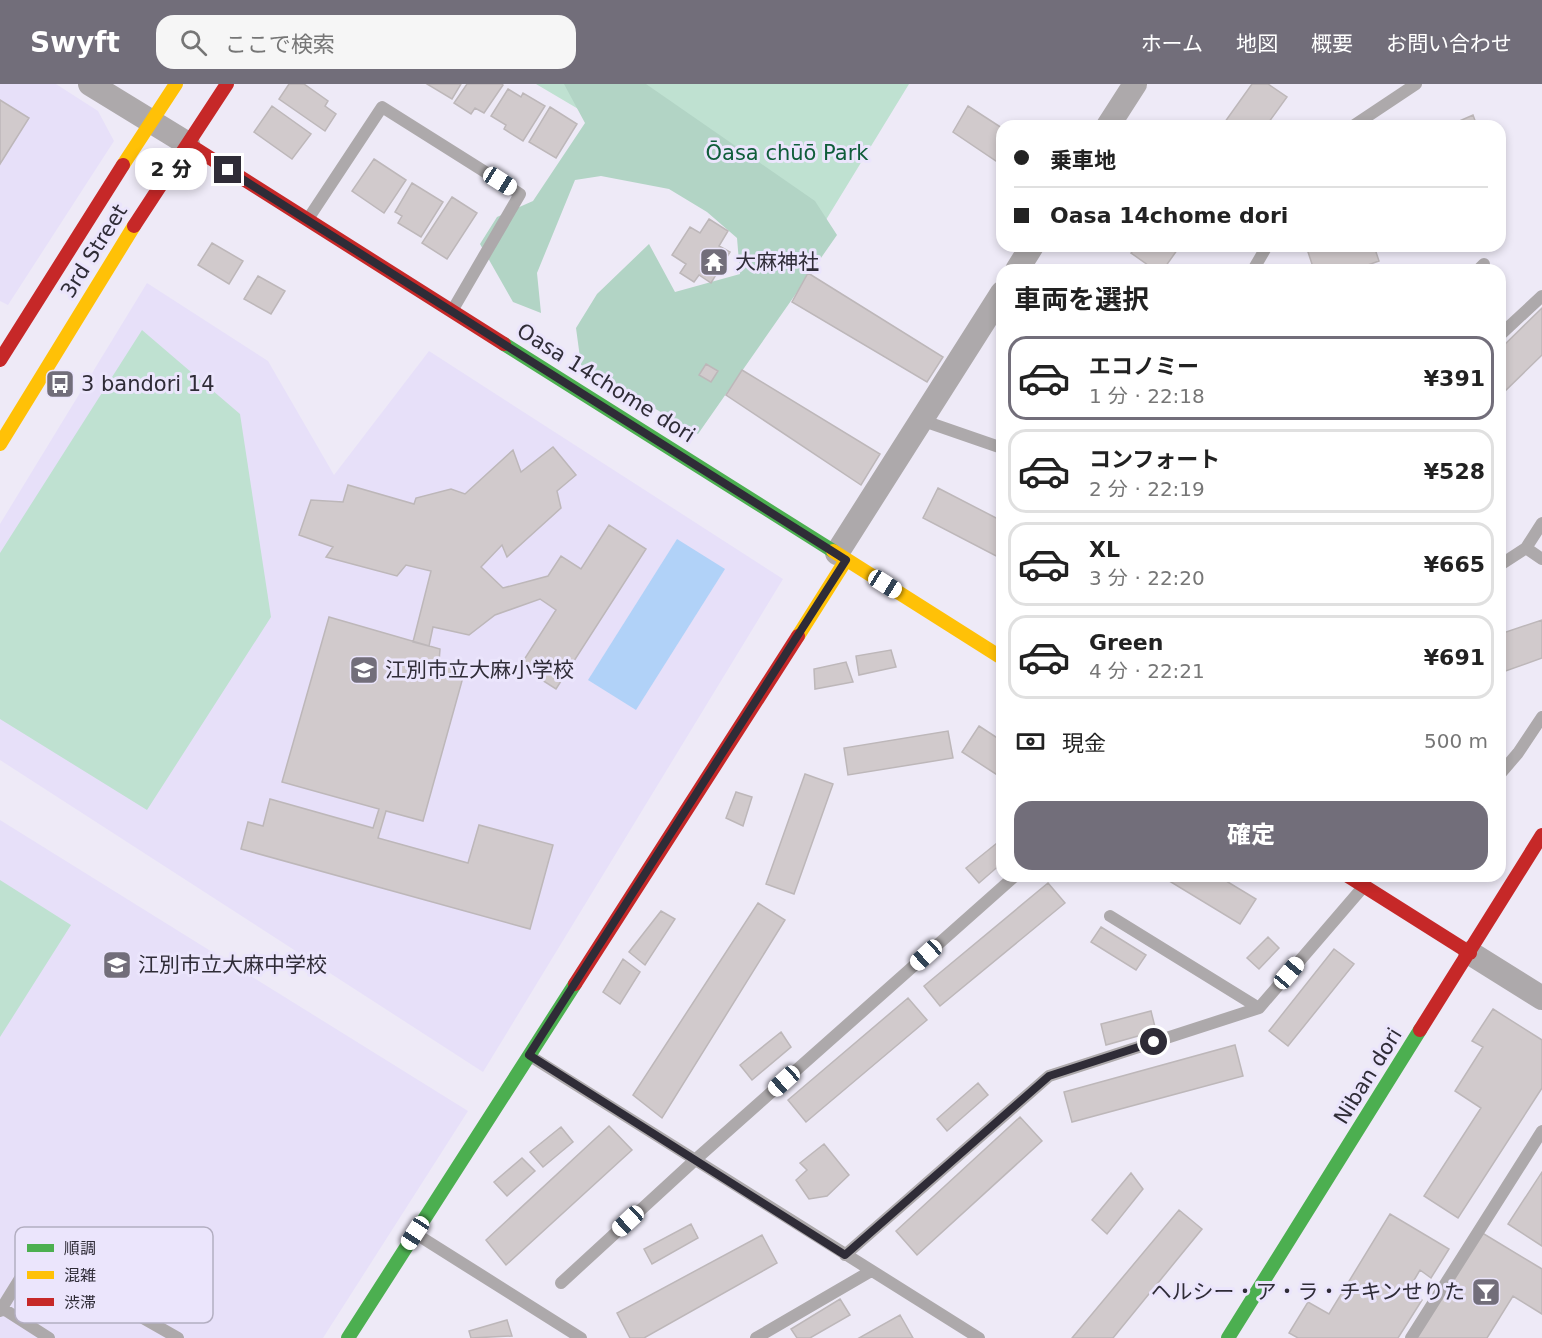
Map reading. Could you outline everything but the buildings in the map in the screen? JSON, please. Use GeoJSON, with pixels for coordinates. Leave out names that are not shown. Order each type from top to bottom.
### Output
{"type":"FeatureCollection","features":[{"type":"Feature","properties":{"kind":"street"},"geometry":{"type":"LineString","coordinates":[[90,84],[150,123],[188,144]]}},
{"type":"Feature","properties":{"kind":"street","name":"3rd Street"},"geometry":{"type":"LineString","coordinates":[[0,360],[9,324],[70,247],[176,84]]}},
{"type":"Feature","properties":{"kind":"street","name":"3rd Street"},"geometry":{"type":"LineString","coordinates":[[0,444],[108,265],[227,84]]}},
{"type":"Feature","properties":{"kind":"street"},"geometry":{"type":"LineString","coordinates":[[1112,120],[1135,84]]}},
{"type":"Feature","properties":{"kind":"street","name":"Oasa 14chome dori"},"geometry":{"type":"LineString","coordinates":[[188,144],[996,654]]}},
{"type":"Feature","properties":{"kind":"street"},"geometry":{"type":"LineString","coordinates":[[348,1338],[529,1055],[841,556],[921,420],[996,302]]}},
{"type":"Feature","properties":{"kind":"street","name":"Niban dori"},"geometry":{"type":"LineString","coordinates":[[1228,1338],[1542,835]]}},
{"type":"Feature","properties":{"kind":"street"},"geometry":{"type":"LineString","coordinates":[[1358,882],[1542,998]]}},
{"type":"Feature","properties":{"kind":"lane"},"geometry":{"type":"LineString","coordinates":[[1362,120],[1416,84]]}},
{"type":"Feature","properties":{"kind":"lane"},"geometry":{"type":"LineString","coordinates":[[307,220],[382,107],[520,194],[452,311]]}},
{"type":"Feature","properties":{"kind":"lane"},"geometry":{"type":"LineString","coordinates":[[1506,329],[1542,296]]}},
{"type":"Feature","properties":{"kind":"lane"},"geometry":{"type":"LineString","coordinates":[[921,420],[996,446]]}},
{"type":"Feature","properties":{"kind":"lane"},"geometry":{"type":"LineString","coordinates":[[1506,561],[1526,548],[1542,523]]}},
{"type":"Feature","properties":{"kind":"lane"},"geometry":{"type":"LineString","coordinates":[[1526,548],[1542,559]]}},
{"type":"Feature","properties":{"kind":"lane"},"geometry":{"type":"LineString","coordinates":[[1506,767],[1542,717]]}},
{"type":"Feature","properties":{"kind":"lane"},"geometry":{"type":"LineString","coordinates":[[561,1283],[695,1160],[1008,882]]}},
{"type":"Feature","properties":{"kind":"lane"},"geometry":{"type":"LineString","coordinates":[[845,1255],[1049,1076],[1259,1008],[1364,886]]}},
{"type":"Feature","properties":{"kind":"lane"},"geometry":{"type":"LineString","coordinates":[[1110,916],[1259,1008]]}},
{"type":"Feature","properties":{"kind":"lane"},"geometry":{"type":"LineString","coordinates":[[529,1055],[979,1338]]}},
{"type":"Feature","properties":{"kind":"lane"},"geometry":{"type":"LineString","coordinates":[[1412,1338],[1542,1131]]}},
{"type":"Feature","properties":{"kind":"lane"},"geometry":{"type":"LineString","coordinates":[[415,1233],[581,1338]]}},
{"type":"Feature","properties":{"kind":"lane"},"geometry":{"type":"LineString","coordinates":[[756,1338],[870,1271]]}},
{"type":"Feature","properties":{"kind":"lane"},"geometry":{"type":"LineString","coordinates":[[15,1286],[1,1309],[15,1317]]}},
{"type":"Feature","properties":{"kind":"lane"},"geometry":{"type":"LineString","coordinates":[[24,1323],[49,1338]]}},
{"type":"Feature","properties":{"kind":"lane"},"geometry":{"type":"LineString","coordinates":[[152,1323],[178,1338]]}},
{"type":"Feature","properties":{"kind":"shaded area"},"geometry":{"type":"Polygon","coordinates":[[[0,84],[56,84],[98,111],[114,141],[8,305],[0,301],[0,84]]]}},
{"type":"Feature","properties":{"kind":"shaded area","name":"江別市立大麻小学校"},"geometry":{"type":"Polygon","coordinates":[[[147,283],[268,361],[334,475],[429,351],[783,579],[483,1072],[0,760],[0,524],[147,283]]]}},
{"type":"Feature","properties":{"kind":"shaded area","name":"江別市立大麻中学校"},"geometry":{"type":"Polygon","coordinates":[[[0,820],[468,1111],[323,1338],[0,1338],[0,820]]]}},
{"type":"Feature","properties":{"kind":"green space","name":"Ōasa chūō Park"},"geometry":{"type":"Polygon","coordinates":[[[536,84],[909,84],[810,246],[536,84]]]}},
{"type":"Feature","properties":{"kind":"green space"},"geometry":{"type":"Polygon","coordinates":[[[564,84],[646,84],[815,201],[837,235],[698,434],[581,365],[576,328],[597,294],[649,244],[675,292],[740,274],[737,238],[707,212],[669,189],[601,176],[575,180],[537,273],[541,313],[513,302],[480,244],[497,217],[533,201],[585,123],[564,84]]]}},
{"type":"Feature","properties":{"kind":"green space"},"geometry":{"type":"Polygon","coordinates":[[[142,330],[240,414],[271,617],[147,810],[0,719],[0,553],[142,330]]]}},
{"type":"Feature","properties":{"kind":"green space"},"geometry":{"type":"Polygon","coordinates":[[[0,880],[71,925],[0,1037],[0,880]]]}},
{"type":"Feature","properties":{"kind":"water"},"geometry":{"type":"Polygon","coordinates":[[[677,539],[725,569],[636,710],[588,680],[677,539]]]}},
{"type":"Feature","properties":{"kind":"traffic: fast"},"geometry":{"type":"LineString","coordinates":[[504,344],[833,551]]}},
{"type":"Feature","properties":{"kind":"traffic: fast"},"geometry":{"type":"LineString","coordinates":[[348,1338],[575,984]]}},
{"type":"Feature","properties":{"kind":"traffic: fast"},"geometry":{"type":"LineString","coordinates":[[1228,1338],[1420,1030]]}},
{"type":"Feature","properties":{"kind":"traffic: slow"},"geometry":{"type":"LineString","coordinates":[[123,165],[176,84]]}},
{"type":"Feature","properties":{"kind":"traffic: slow"},"geometry":{"type":"LineString","coordinates":[[0,444],[134,226]]}},
{"type":"Feature","properties":{"kind":"traffic: slow"},"geometry":{"type":"LineString","coordinates":[[833,551],[996,654]]}},
{"type":"Feature","properties":{"kind":"traffic: slow"},"geometry":{"type":"LineString","coordinates":[[798,636],[846,560]]}},
{"type":"Feature","properties":{"kind":"traffic: jam"},"geometry":{"type":"LineString","coordinates":[[134,226],[227,84]]}},
{"type":"Feature","properties":{"kind":"traffic: jam"},"geometry":{"type":"LineString","coordinates":[[188,144],[504,344]]}},
{"type":"Feature","properties":{"kind":"traffic: jam"},"geometry":{"type":"LineString","coordinates":[[0,360],[123,165]]}},
{"type":"Feature","properties":{"kind":"traffic: jam"},"geometry":{"type":"LineString","coordinates":[[575,984],[798,636]]}},
{"type":"Feature","properties":{"kind":"traffic: jam"},"geometry":{"type":"LineString","coordinates":[[1420,1030],[1542,835]]}},
{"type":"Feature","properties":{"kind":"traffic: jam"},"geometry":{"type":"LineString","coordinates":[[1358,882],[1470,953]]}},
{"type":"Feature","properties":{"kind":"place","name":"大麻神社"},"geometry":{"type":"Point","coordinates":[714,262]}},
{"type":"Feature","properties":{"kind":"place","name":"3 bandori 14"},"geometry":{"type":"Point","coordinates":[60,384]}},
{"type":"Feature","properties":{"kind":"place","name":"江別市立大麻小学校"},"geometry":{"type":"Point","coordinates":[364,670]}},
{"type":"Feature","properties":{"kind":"place","name":"江別市立大麻中学校"},"geometry":{"type":"Point","coordinates":[117,965]}},
{"type":"Feature","properties":{"kind":"place","name":"ヘルシー・ア・ラ・チキンせりた"},"geometry":{"type":"Point","coordinates":[1486,1292]}},
{"type":"Feature","properties":{"kind":"route"},"geometry":{"type":"LineString","coordinates":[[228,170],[846,560],[529,1055],[845,1255],[1049,1076],[1154,1042]]}}]}
